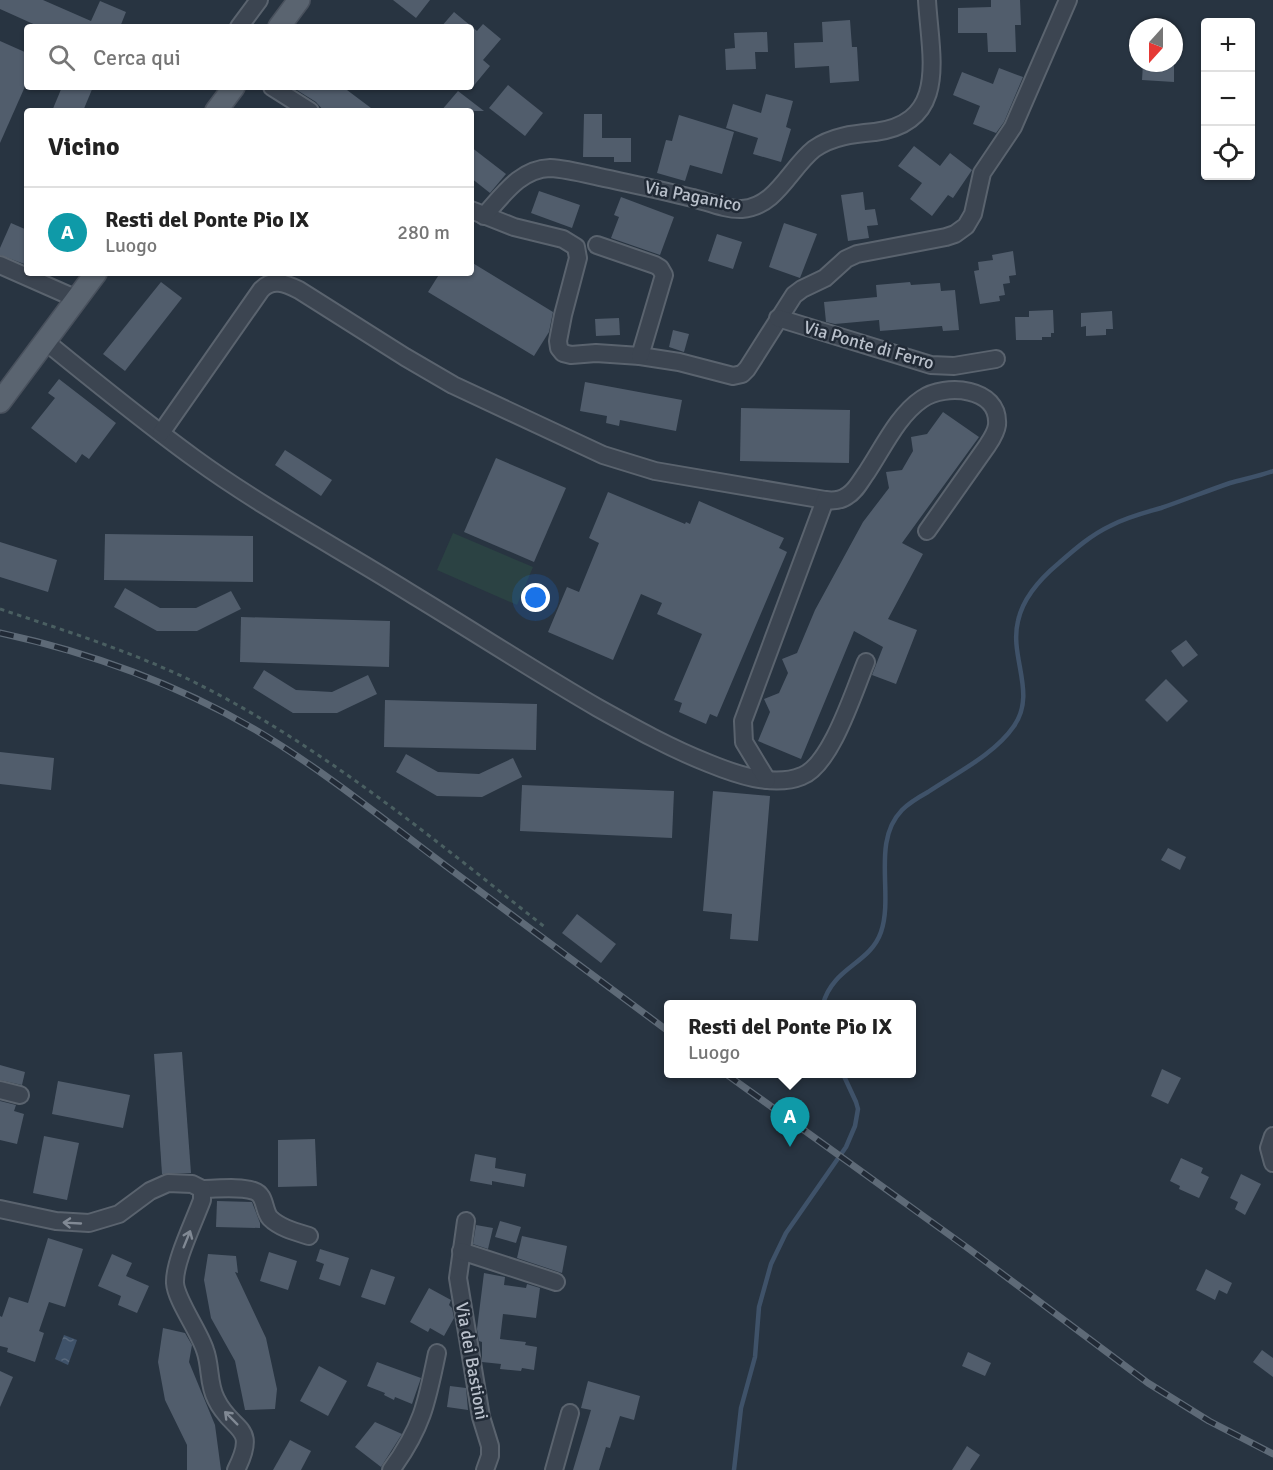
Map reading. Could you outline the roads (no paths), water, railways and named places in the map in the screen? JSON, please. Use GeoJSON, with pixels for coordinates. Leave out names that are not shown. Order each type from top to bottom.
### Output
{"type":"FeatureCollection","features":[{"type":"Feature","properties":{"kind":"main road"},"geometry":{"type":"LineString","coordinates":[[281,24],[299,0]]}},
{"type":"Feature","properties":{"kind":"main road"},"geometry":{"type":"LineString","coordinates":[[218,108],[232,90]]}},
{"type":"Feature","properties":{"kind":"main road"},"geometry":{"type":"LineString","coordinates":[[0,402],[94,276]]}},
{"type":"Feature","properties":{"kind":"street"},"geometry":{"type":"LineString","coordinates":[[241,24],[259,0]]}},
{"type":"Feature","properties":{"kind":"street","name":"Via Paganico"},"geometry":{"type":"LineString","coordinates":[[477,213],[523,175],[535,169],[550,168],[661,190],[736,208],[750,208],[761,204],[773,195],[808,155],[823,144],[844,136],[895,128],[912,120],[919,112],[926,102],[930,84],[927,0]]}},
{"type":"Feature","properties":{"kind":"street","name":"Via Ponte di Ferro"},"geometry":{"type":"LineString","coordinates":[[477,213],[514,227],[563,239],[576,247],[578,258],[558,341],[563,353],[640,356],[688,364],[728,376],[738,376],[747,369],[778,318],[798,292],[825,278],[854,255],[951,236],[966,226],[973,214],[982,173],[1011,132],[1068,0]]}},
{"type":"Feature","properties":{"kind":"street"},"geometry":{"type":"LineString","coordinates":[[277,90],[305,108]]}},
{"type":"Feature","properties":{"kind":"street"},"geometry":{"type":"LineString","coordinates":[[597,245],[651,263],[663,272],[663,284],[640,356]]}},
{"type":"Feature","properties":{"kind":"street"},"geometry":{"type":"LineString","coordinates":[[0,265],[24,276]]}},
{"type":"Feature","properties":{"kind":"street"},"geometry":{"type":"LineString","coordinates":[[25,276],[77,299]]}},
{"type":"Feature","properties":{"kind":"street"},"geometry":{"type":"LineString","coordinates":[[161,433],[261,290],[269,284],[280,282],[298,290],[453,385],[603,455],[654,471],[825,500],[843,498],[856,488],[895,429],[914,405],[931,393],[969,391],[981,397],[990,406],[996,419],[995,432],[927,531]]}},
{"type":"Feature","properties":{"kind":"street","name":"Via Ponte di Ferro"},"geometry":{"type":"LineString","coordinates":[[778,318],[931,365],[954,366],[996,359]]}},
{"type":"Feature","properties":{"kind":"street"},"geometry":{"type":"LineString","coordinates":[[45,341],[161,433],[231,483],[613,716],[706,763],[767,780],[804,776],[818,764],[837,731],[866,662]]}},
{"type":"Feature","properties":{"kind":"street"},"geometry":{"type":"LineString","coordinates":[[767,780],[744,742],[743,721],[825,500]]}},
{"type":"Feature","properties":{"kind":"street"},"geometry":{"type":"LineString","coordinates":[[0,1090],[20,1095]]}},
{"type":"Feature","properties":{"kind":"street"},"geometry":{"type":"LineString","coordinates":[[1273,1136],[1269,1148],[1273,1163]]}},
{"type":"Feature","properties":{"kind":"street"},"geometry":{"type":"LineString","coordinates":[[0,1209],[56,1221],[89,1223],[119,1214],[150,1191],[168,1183],[192,1184],[202,1189],[254,1191],[263,1199],[266,1213],[272,1220],[280,1226],[309,1236]]}},
{"type":"Feature","properties":{"kind":"street"},"geometry":{"type":"LineString","coordinates":[[202,1189],[202,1200],[176,1272],[175,1286],[205,1350],[216,1400],[240,1428],[244,1437],[245,1450],[236,1470]]}},
{"type":"Feature","properties":{"kind":"street","name":"Via dei Bastioni"},"geometry":{"type":"LineString","coordinates":[[466,1221],[459,1263],[459,1286],[481,1417],[490,1446],[490,1456],[485,1470]]}},
{"type":"Feature","properties":{"kind":"street"},"geometry":{"type":"LineString","coordinates":[[461,1251],[556,1282]]}},
{"type":"Feature","properties":{"kind":"street","name":"Via dei Bastioni"},"geometry":{"type":"LineString","coordinates":[[391,1470],[409,1444],[422,1418],[437,1353]]}},
{"type":"Feature","properties":{"kind":"street"},"geometry":{"type":"LineString","coordinates":[[554,1470],[570,1413]]}},
{"type":"Feature","properties":{"kind":"water"},"geometry":{"type":"Polygon","coordinates":[[[64,1335],[77,1340],[68,1365],[55,1359],[64,1335]]]}},
{"type":"Feature","properties":{"kind":"waterway"},"geometry":{"type":"LineString","coordinates":[[825,1000],[835,982],[869,952],[881,932],[885,901],[885,853],[887,837],[893,823],[908,805],[985,755],[1014,726],[1023,701],[1016,634],[1018,621],[1028,596],[1039,582],[1083,543],[1116,523],[1230,483],[1273,471]]}},
{"type":"Feature","properties":{"kind":"waterway"},"geometry":{"type":"LineString","coordinates":[[734,1470],[741,1408],[755,1357],[759,1307],[771,1264],[786,1233],[846,1147],[855,1126],[858,1109],[845,1078]]}},
{"type":"Feature","properties":{"kind":"railway"},"geometry":{"type":"LineString","coordinates":[[0,633],[66,650],[131,671],[194,698],[254,729],[352,795],[664,1028]]}},
{"type":"Feature","properties":{"kind":"railway"},"geometry":{"type":"LineString","coordinates":[[732,1078],[969,1249],[1148,1383],[1209,1421],[1273,1454]]}},
{"type":"Feature","properties":{"kind":"place","name":"Resti del Ponte Pio IX"},"geometry":{"type":"Point","coordinates":[790,1147]}}]}
